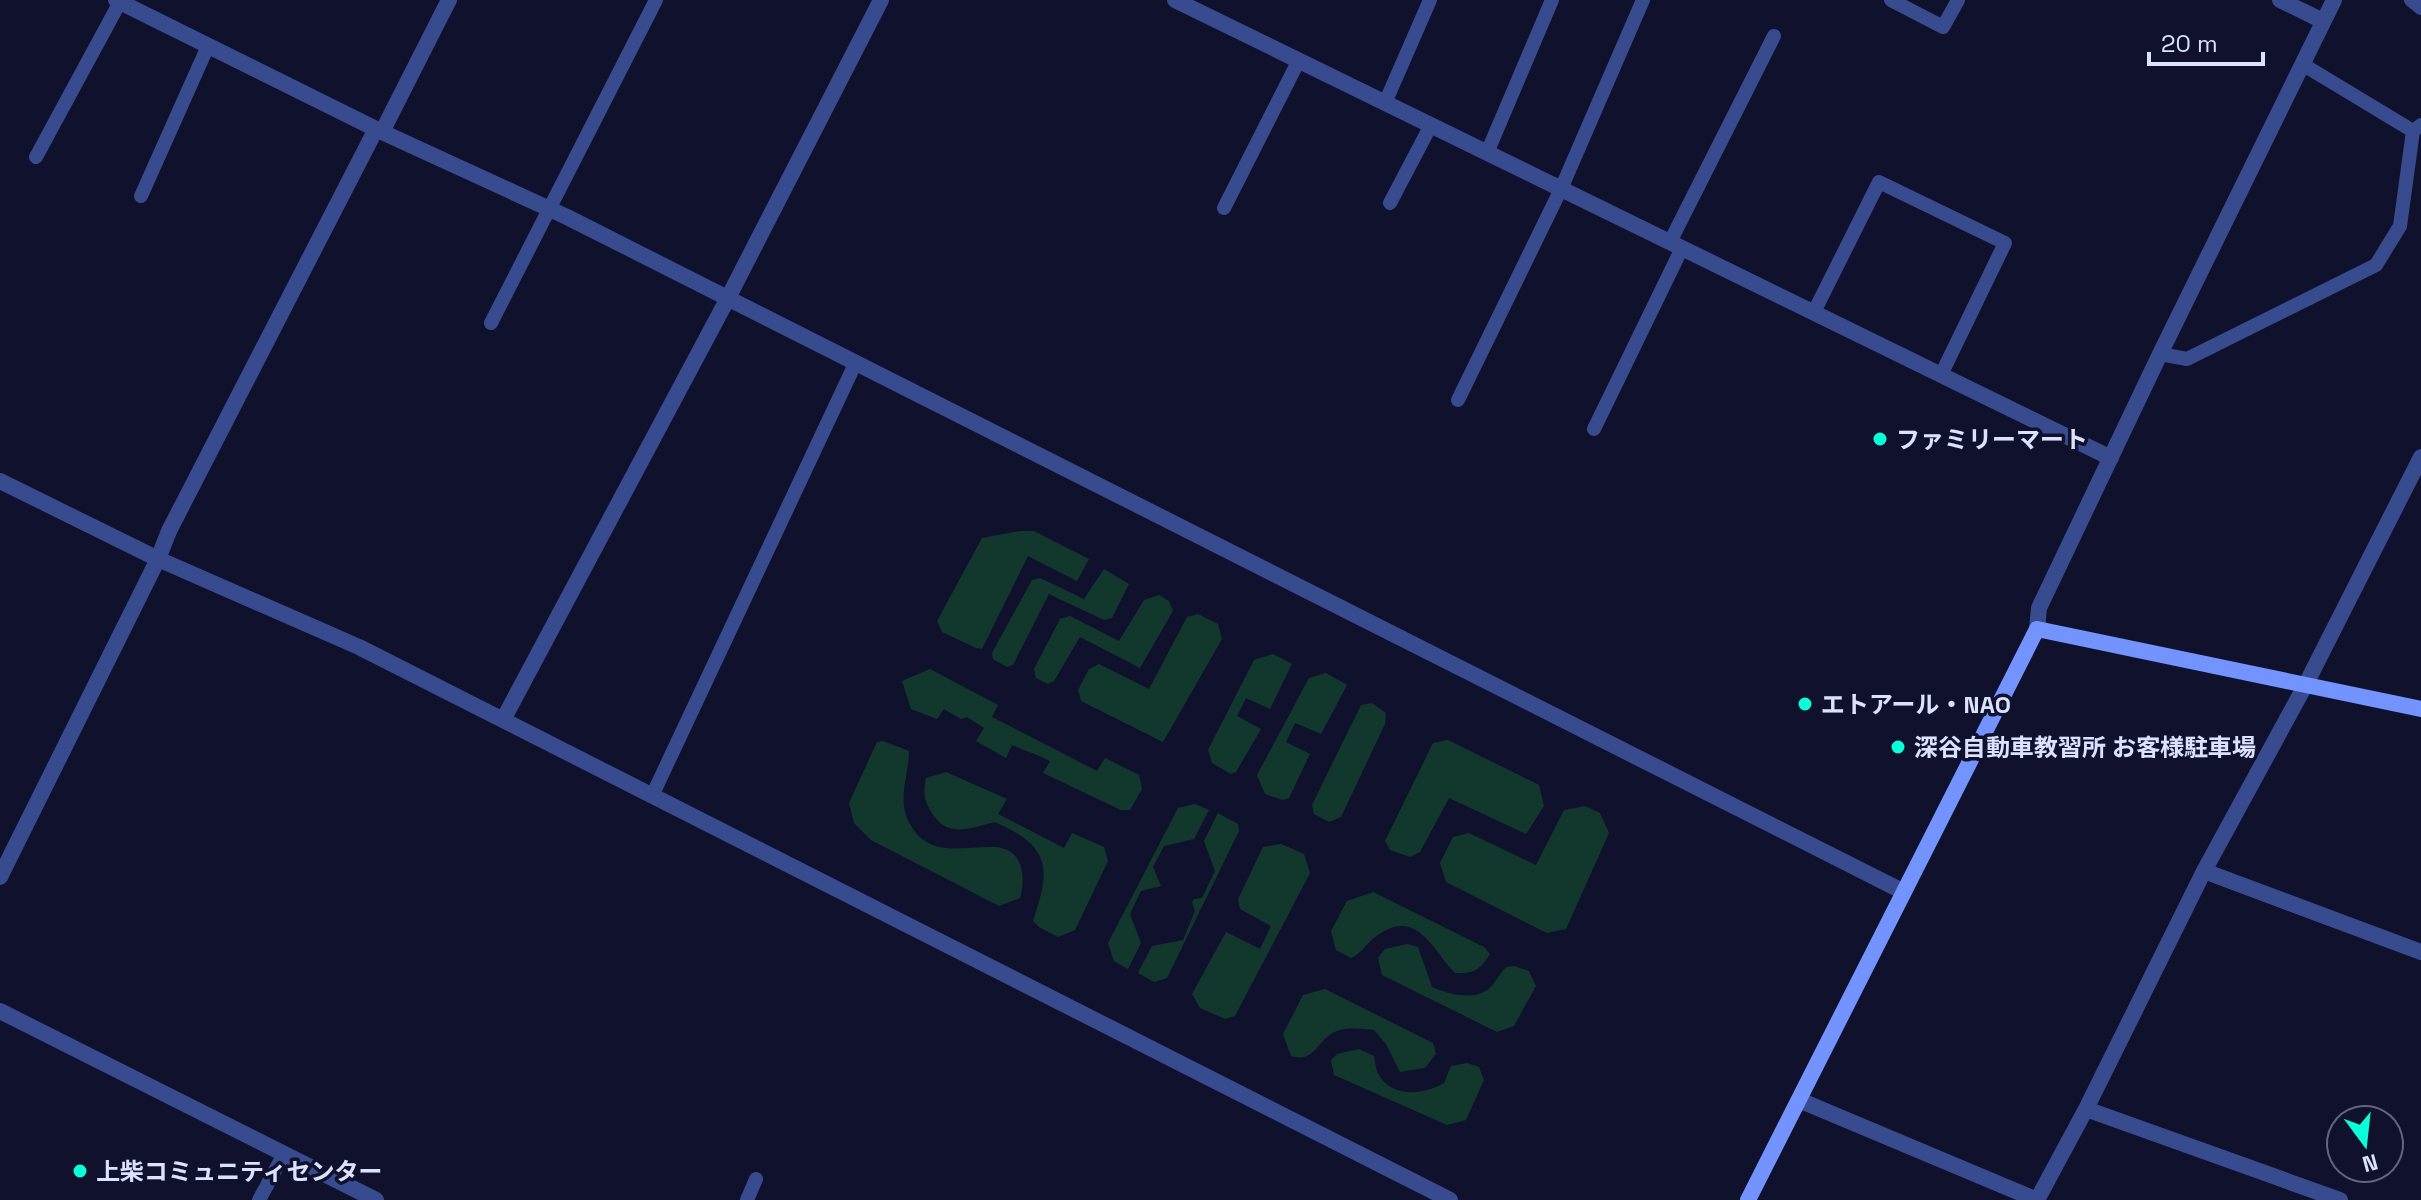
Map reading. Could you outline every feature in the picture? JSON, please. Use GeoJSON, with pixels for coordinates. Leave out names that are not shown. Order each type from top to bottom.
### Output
{"type":"FeatureCollection","features":[{"type":"Feature","properties":{"kind":"street"},"geometry":{"type":"LineString","coordinates":[[0,877],[158,559],[169,531],[449,0]]}},
{"type":"Feature","properties":{"kind":"street"},"geometry":{"type":"LineString","coordinates":[[503,720],[728,298],[881,0]]}},
{"type":"Feature","properties":{"kind":"street"},"geometry":{"type":"LineString","coordinates":[[1175,0],[2111,458]]}},
{"type":"Feature","properties":{"kind":"street"},"geometry":{"type":"LineString","coordinates":[[2280,0],[2323,21]]}},
{"type":"Feature","properties":{"kind":"street"},"geometry":{"type":"LineString","coordinates":[[1748,1200],[2037,629],[2039,608],[2334,0]]}},
{"type":"Feature","properties":{"kind":"street"},"geometry":{"type":"LineString","coordinates":[[118,1],[379,130],[550,209],[1904,892]]}},
{"type":"Feature","properties":{"kind":"street"},"geometry":{"type":"LineString","coordinates":[[1799,1100],[2037,1200],[2086,1109],[2204,871],[2306,684],[2421,457]]}},
{"type":"Feature","properties":{"kind":"street"},"geometry":{"type":"LineString","coordinates":[[0,481],[158,559],[359,647],[1450,1200]]}},
{"type":"Feature","properties":{"kind":"street"},"geometry":{"type":"LineString","coordinates":[[2037,629],[2421,709]]}},
{"type":"Feature","properties":{"kind":"street"},"geometry":{"type":"LineString","coordinates":[[2204,871],[2421,952]]}},
{"type":"Feature","properties":{"kind":"street"},"geometry":{"type":"LineString","coordinates":[[0,1011],[376,1200]]}},
{"type":"Feature","properties":{"kind":"street"},"geometry":{"type":"LineString","coordinates":[[2086,1109],[2340,1200]]}},
{"type":"Feature","properties":{"kind":"lane"},"geometry":{"type":"LineString","coordinates":[[491,323],[656,0]]}},
{"type":"Feature","properties":{"kind":"lane"},"geometry":{"type":"LineString","coordinates":[[1385,103],[1430,0]]}},
{"type":"Feature","properties":{"kind":"lane"},"geometry":{"type":"LineString","coordinates":[[1487,153],[1552,0]]}},
{"type":"Feature","properties":{"kind":"lane"},"geometry":{"type":"LineString","coordinates":[[1458,400],[1561,189],[1643,0]]}},
{"type":"Feature","properties":{"kind":"lane"},"geometry":{"type":"LineString","coordinates":[[1891,0],[1943,27],[1958,0]]}},
{"type":"Feature","properties":{"kind":"lane"},"geometry":{"type":"LineString","coordinates":[[2411,0],[2421,8]]}},
{"type":"Feature","properties":{"kind":"lane"},"geometry":{"type":"LineString","coordinates":[[36,157],[118,1]]}},
{"type":"Feature","properties":{"kind":"lane"},"geometry":{"type":"LineString","coordinates":[[1594,429],[1774,36]]}},
{"type":"Feature","properties":{"kind":"lane"},"geometry":{"type":"LineString","coordinates":[[141,196],[208,46]]}},
{"type":"Feature","properties":{"kind":"lane"},"geometry":{"type":"LineString","coordinates":[[1224,208],[1299,60]]}},
{"type":"Feature","properties":{"kind":"lane"},"geometry":{"type":"LineString","coordinates":[[2160,354],[2187,359],[2376,265],[2400,226],[2417,128],[2302,64]]}},
{"type":"Feature","properties":{"kind":"lane"},"geometry":{"type":"LineString","coordinates":[[1390,203],[1431,125]]}},
{"type":"Feature","properties":{"kind":"lane"},"geometry":{"type":"LineString","coordinates":[[1814,312],[1879,182],[2005,243],[1941,375]]}},
{"type":"Feature","properties":{"kind":"lane"},"geometry":{"type":"LineString","coordinates":[[652,796],[856,362]]}},
{"type":"Feature","properties":{"kind":"lane"},"geometry":{"type":"LineString","coordinates":[[259,1200],[284,1154]]}},
{"type":"Feature","properties":{"kind":"lane"},"geometry":{"type":"LineString","coordinates":[[747,1200],[756,1179]]}},
{"type":"Feature","properties":{"kind":"green space"},"geometry":{"type":"Polygon","coordinates":[[[1034,531],[1089,559],[1077,581],[1028,556],[982,649],[942,632],[937,621],[982,538],[1034,531]]]}},
{"type":"Feature","properties":{"kind":"green space"},"geometry":{"type":"Polygon","coordinates":[[[1104,569],[1129,584],[1112,618],[1104,620],[1049,594],[1013,665],[1007,667],[993,659],[992,653],[1032,580],[1040,578],[1084,599],[1104,569]]]}},
{"type":"Feature","properties":{"kind":"green space"},"geometry":{"type":"Polygon","coordinates":[[[1159,595],[1169,601],[1173,611],[1140,668],[1080,637],[1054,681],[1048,684],[1036,678],[1034,669],[1060,619],[1070,616],[1119,641],[1144,600],[1159,595]]]}},
{"type":"Feature","properties":{"kind":"green space"},"geometry":{"type":"Polygon","coordinates":[[[1198,614],[1218,624],[1222,639],[1163,742],[1081,701],[1078,690],[1089,669],[1099,664],[1149,689],[1187,617],[1198,614]]]}},
{"type":"Feature","properties":{"kind":"green space"},"geometry":{"type":"Polygon","coordinates":[[[1273,654],[1292,664],[1270,709],[1246,698],[1237,716],[1261,729],[1236,772],[1231,774],[1212,763],[1208,750],[1254,660],[1273,654]]]}},
{"type":"Feature","properties":{"kind":"green space"},"geometry":{"type":"Polygon","coordinates":[[[930,669],[998,705],[992,717],[1097,771],[1105,758],[1139,775],[1142,789],[1130,810],[1121,810],[1043,773],[1050,761],[1040,756],[1012,745],[1006,758],[976,741],[984,728],[967,717],[961,719],[944,709],[937,719],[911,709],[902,681],[930,669]]]}},
{"type":"Feature","properties":{"kind":"green space"},"geometry":{"type":"Polygon","coordinates":[[[1326,673],[1347,685],[1321,734],[1295,723],[1286,742],[1310,754],[1289,798],[1283,800],[1265,794],[1257,775],[1309,678],[1326,673]]]}},
{"type":"Feature","properties":{"kind":"green space"},"geometry":{"type":"Polygon","coordinates":[[[1372,703],[1386,713],[1385,724],[1341,817],[1329,822],[1314,814],[1312,805],[1361,705],[1372,703]]]}},
{"type":"Feature","properties":{"kind":"green space"},"geometry":{"type":"Polygon","coordinates":[[[1448,740],[1539,785],[1544,806],[1526,834],[1449,798],[1420,852],[1410,857],[1390,850],[1385,841],[1433,743],[1448,740]]]}},
{"type":"Feature","properties":{"kind":"green space"},"geometry":{"type":"Polygon","coordinates":[[[883,741],[909,751],[904,806],[910,824],[918,835],[937,846],[959,849],[994,847],[1011,852],[1022,872],[1020,898],[999,906],[871,840],[854,823],[849,803],[877,742],[883,741]]]}},
{"type":"Feature","properties":{"kind":"green space"},"geometry":{"type":"Polygon","coordinates":[[[946,772],[1007,799],[998,814],[1064,848],[1072,833],[1104,847],[1108,861],[1075,930],[1058,937],[1033,921],[1044,873],[1042,861],[1027,841],[995,822],[958,830],[936,819],[925,798],[926,778],[946,772]]]}},
{"type":"Feature","properties":{"kind":"green space"},"geometry":{"type":"Polygon","coordinates":[[[1195,804],[1209,810],[1194,839],[1164,846],[1153,867],[1161,886],[1141,891],[1130,914],[1141,943],[1128,969],[1114,961],[1108,943],[1178,808],[1195,804]]]}},
{"type":"Feature","properties":{"kind":"green space"},"geometry":{"type":"Polygon","coordinates":[[[1585,806],[1600,813],[1609,833],[1566,929],[1547,933],[1446,882],[1440,863],[1453,837],[1469,833],[1536,865],[1564,810],[1585,806]]]}},
{"type":"Feature","properties":{"kind":"green space"},"geometry":{"type":"Polygon","coordinates":[[[1218,813],[1238,824],[1239,831],[1167,978],[1154,982],[1138,973],[1152,946],[1183,940],[1195,911],[1192,902],[1202,898],[1215,871],[1204,841],[1218,813]]]}},
{"type":"Feature","properties":{"kind":"green space"},"geometry":{"type":"Polygon","coordinates":[[[1281,844],[1304,854],[1310,873],[1235,1016],[1225,1019],[1200,1008],[1192,994],[1226,932],[1260,949],[1271,926],[1240,909],[1238,899],[1263,847],[1281,844]]]}},
{"type":"Feature","properties":{"kind":"green space"},"geometry":{"type":"Polygon","coordinates":[[[1373,892],[1484,947],[1490,954],[1476,970],[1455,973],[1422,934],[1402,926],[1390,928],[1375,937],[1351,958],[1336,950],[1331,931],[1347,901],[1373,892]]]}},
{"type":"Feature","properties":{"kind":"green space"},"geometry":{"type":"Polygon","coordinates":[[[1407,944],[1418,947],[1432,987],[1439,990],[1465,996],[1481,993],[1506,967],[1514,966],[1529,971],[1536,986],[1514,1026],[1497,1032],[1382,975],[1378,958],[1385,949],[1407,944]]]}},
{"type":"Feature","properties":{"kind":"green space"},"geometry":{"type":"Polygon","coordinates":[[[1325,989],[1433,1043],[1436,1054],[1425,1068],[1400,1072],[1386,1044],[1374,1030],[1353,1028],[1332,1033],[1306,1056],[1291,1056],[1283,1034],[1303,995],[1325,989]]]}},
{"type":"Feature","properties":{"kind":"green space"},"geometry":{"type":"Polygon","coordinates":[[[1359,1049],[1374,1056],[1376,1069],[1385,1083],[1401,1091],[1419,1092],[1436,1087],[1444,1083],[1451,1066],[1467,1063],[1479,1067],[1484,1080],[1466,1120],[1447,1125],[1334,1075],[1331,1060],[1337,1054],[1359,1049]]]}},
{"type":"Feature","properties":{"kind":"place","name":"ファミリーマート"},"geometry":{"type":"Point","coordinates":[1880,439]}},
{"type":"Feature","properties":{"kind":"place","name":"エトアール・NAO"},"geometry":{"type":"Point","coordinates":[1805,704]}},
{"type":"Feature","properties":{"kind":"place","name":"深谷自動車教習所 お客様駐車場"},"geometry":{"type":"Point","coordinates":[1898,747]}},
{"type":"Feature","properties":{"kind":"place","name":"上柴コミュニティセンター"},"geometry":{"type":"Point","coordinates":[80,1171]}}]}
